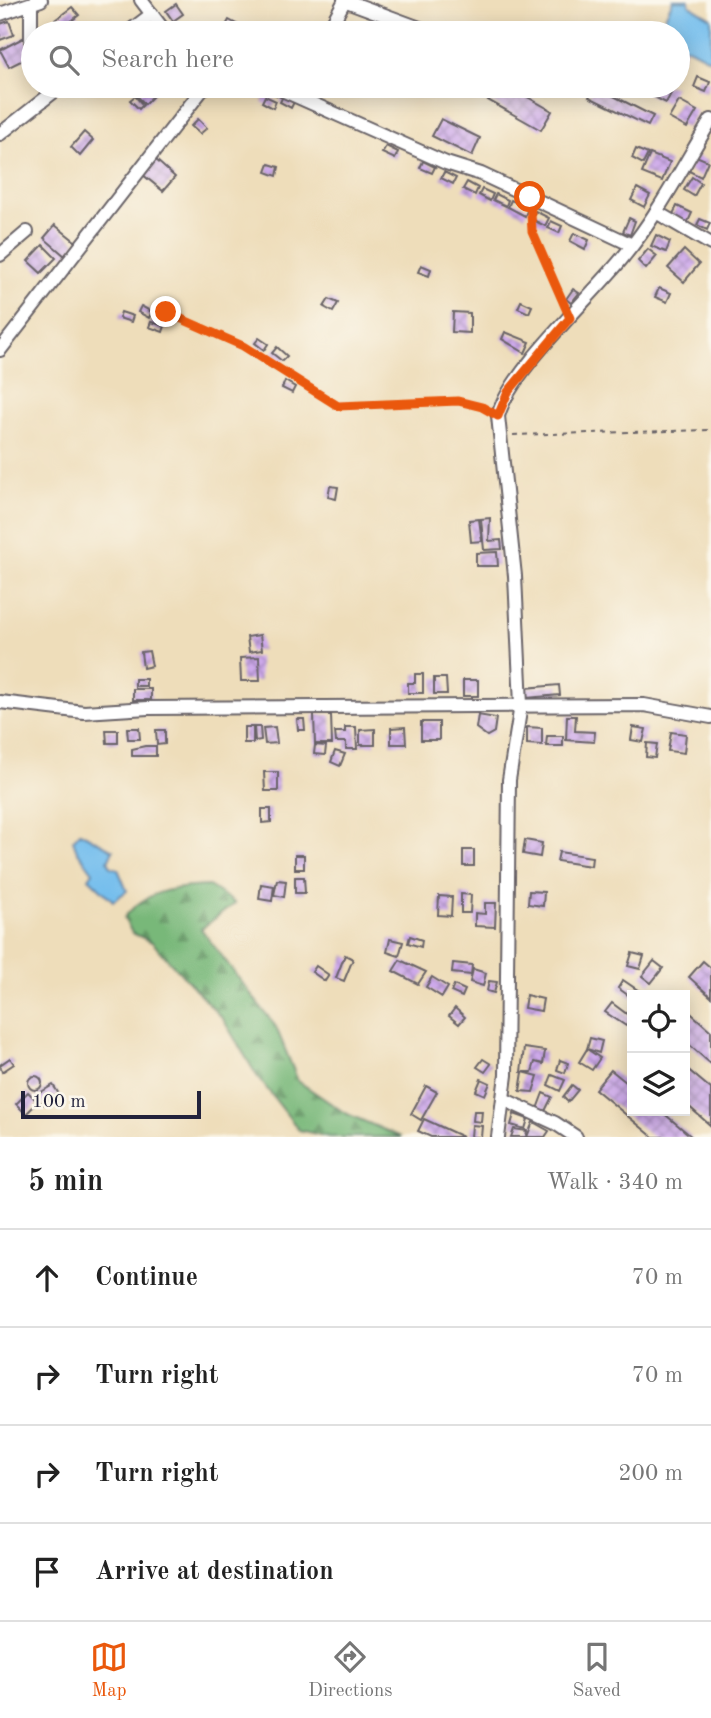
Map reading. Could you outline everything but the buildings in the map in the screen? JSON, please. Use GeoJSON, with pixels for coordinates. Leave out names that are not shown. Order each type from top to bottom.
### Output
{"type":"FeatureCollection","features":[{"type":"Feature","properties":{"kind":"street"},"geometry":{"type":"LineString","coordinates":[[141,0],[157,21]]}},
{"type":"Feature","properties":{"kind":"street"},"geometry":{"type":"LineString","coordinates":[[333,21],[344,0],[401,21]]}},
{"type":"Feature","properties":{"kind":"street"},"geometry":{"type":"LineString","coordinates":[[0,13],[36,2],[34,21]]}},
{"type":"Feature","properties":{"kind":"street"},"geometry":{"type":"LineString","coordinates":[[143,21],[152,14]]}},
{"type":"Feature","properties":{"kind":"street"},"geometry":{"type":"LineString","coordinates":[[0,134],[46,98]]}},
{"type":"Feature","properties":{"kind":"street"},"geometry":{"type":"LineString","coordinates":[[0,350],[196,98]]}},
{"type":"Feature","properties":{"kind":"street"},"geometry":{"type":"LineString","coordinates":[[313,98],[632,245]]}},
{"type":"Feature","properties":{"kind":"street"},"geometry":{"type":"LineString","coordinates":[[498,1137],[506,1075],[509,780],[521,705],[515,576],[498,416],[508,392],[632,245],[656,212],[711,120]]}},
{"type":"Feature","properties":{"kind":"street"},"geometry":{"type":"LineString","coordinates":[[656,212],[711,244]]}},
{"type":"Feature","properties":{"kind":"street"},"geometry":{"type":"LineString","coordinates":[[0,255],[27,232]]}},
{"type":"Feature","properties":{"kind":"street"},"geometry":{"type":"LineString","coordinates":[[0,702],[84,712],[644,705],[711,717]]}},
{"type":"Feature","properties":{"kind":"street"},"geometry":{"type":"LineString","coordinates":[[503,1099],[555,1123],[576,1137]]}},
{"type":"Feature","properties":{"kind":"path"},"geometry":{"type":"LineString","coordinates":[[530,197],[532,231],[570,318]]}},
{"type":"Feature","properties":{"kind":"path"},"geometry":{"type":"LineString","coordinates":[[166,312],[243,346],[338,406],[458,401],[482,407],[498,416]]}},
{"type":"Feature","properties":{"kind":"path"},"geometry":{"type":"LineString","coordinates":[[499,436],[711,430]]}},
{"type":"Feature","properties":{"kind":"green space"},"geometry":{"type":"Polygon","coordinates":[[[209,886],[235,903],[201,929],[276,1027],[298,1081],[345,1113],[401,1137],[329,1137],[299,1130],[257,1076],[223,1019],[152,942],[132,933],[124,918],[151,896],[173,889],[209,886]]]}},
{"type":"Feature","properties":{"kind":"water"},"geometry":{"type":"Polygon","coordinates":[[[673,0],[688,0],[690,5],[711,18],[711,60],[690,49],[690,21],[663,21],[673,0]]]}},
{"type":"Feature","properties":{"kind":"water"},"geometry":{"type":"Polygon","coordinates":[[[80,832],[113,850],[108,861],[111,867],[118,869],[127,891],[113,901],[89,878],[93,872],[77,851],[73,840],[80,832]]]}},
{"type":"Feature","properties":{"kind":"route"},"geometry":{"type":"LineString","coordinates":[[166,312],[243,346],[338,406],[458,401],[482,407],[498,416],[508,392],[570,318],[532,231],[530,197]]}}]}
